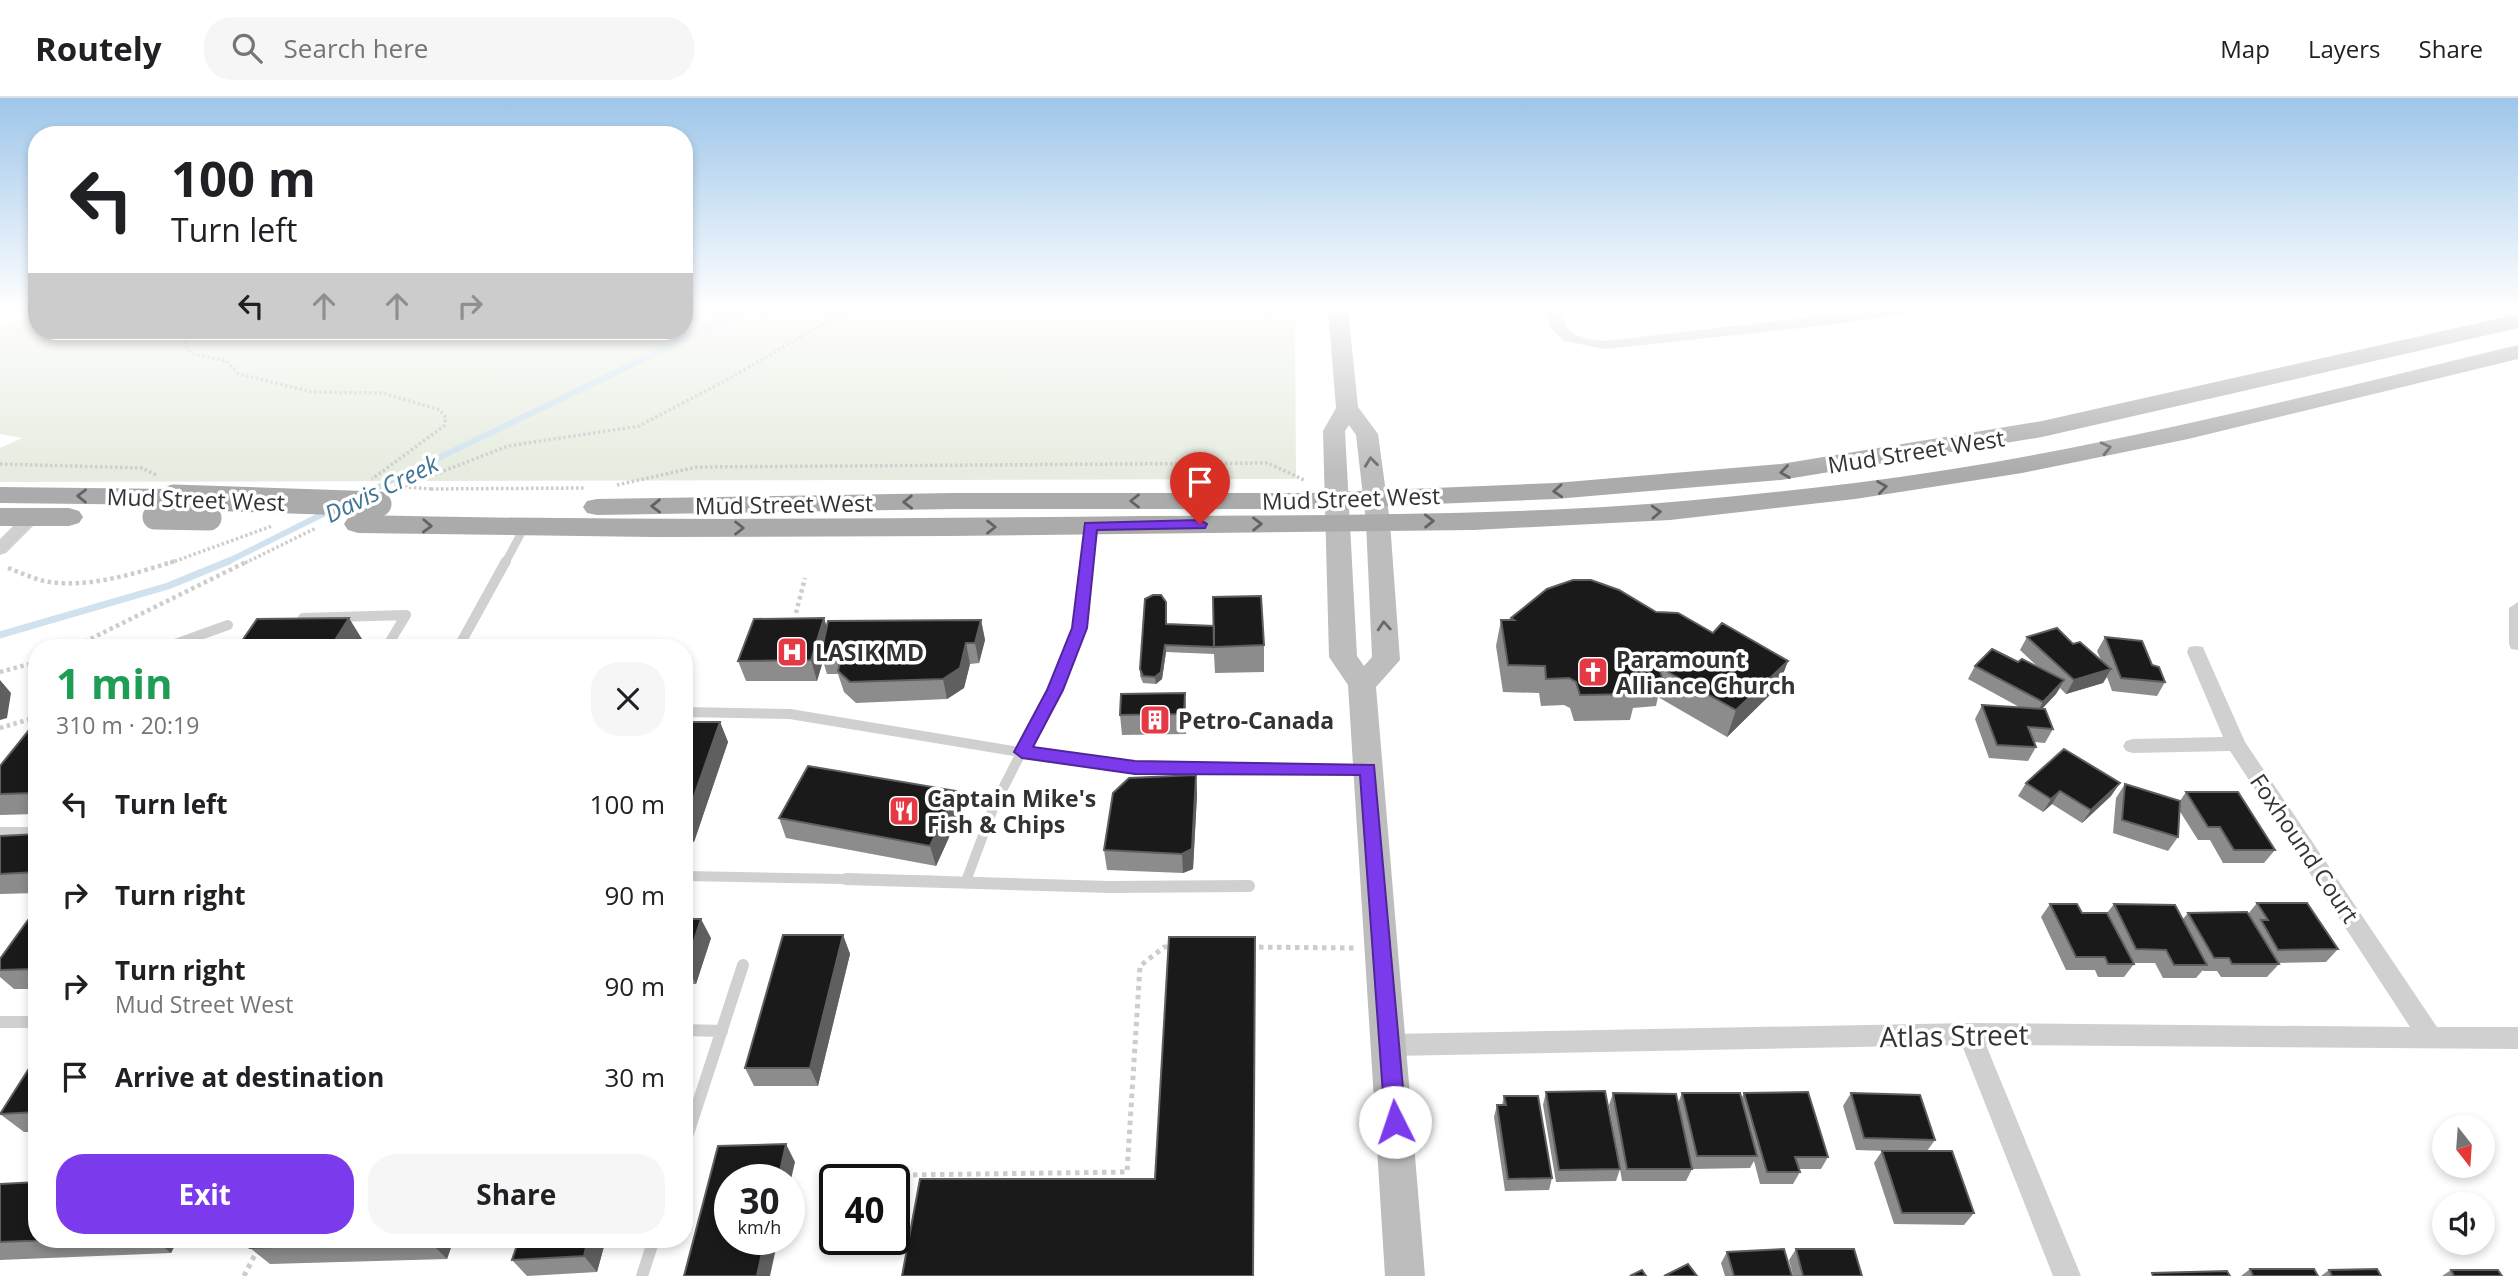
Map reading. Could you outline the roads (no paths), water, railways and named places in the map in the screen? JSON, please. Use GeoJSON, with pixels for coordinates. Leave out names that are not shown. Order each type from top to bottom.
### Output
{"type":"FeatureCollection","features":[{"type":"Feature","properties":{"kind":"main road","name":"Mud Street West"},"geometry":{"type":"LineString","coordinates":[[0,517],[155,517],[524,528],[1090,526],[1376,510],[1555,491],[1781,472],[1912,453],[2042,429],[2333,363]]}},
{"type":"Feature","properties":{"kind":"main road","name":"Mud Street West"},"geometry":{"type":"LineString","coordinates":[[1376,510],[1493,520],[1670,511],[1858,491],[2078,454],[2471,363]]}},
{"type":"Feature","properties":{"kind":"main road","name":"Mud Street West"},"geometry":{"type":"LineString","coordinates":[[0,495],[170,488],[377,493],[535,508],[953,501],[1336,511]]}},
{"type":"Feature","properties":{"kind":"street"},"geometry":{"type":"LineString","coordinates":[[1343,363],[1347,408],[1367,434],[1376,510],[1386,660],[1362,684]]}},
{"type":"Feature","properties":{"kind":"street"},"geometry":{"type":"LineString","coordinates":[[1347,408],[1334,432],[1343,657],[1362,684],[1405,1276]]}},
{"type":"Feature","properties":{"kind":"street"},"geometry":{"type":"LineString","coordinates":[[0,549],[32,517]]}},
{"type":"Feature","properties":{"kind":"street"},"geometry":{"type":"LineString","coordinates":[[2518,608],[2518,644]]}},
{"type":"Feature","properties":{"kind":"street","name":"Foxhound Court"},"geometry":{"type":"LineString","coordinates":[[2196,652],[2236,744],[2430,1036]]}},
{"type":"Feature","properties":{"kind":"street"},"geometry":{"type":"LineString","coordinates":[[2133,746],[2236,744]]}},
{"type":"Feature","properties":{"kind":"street"},"geometry":{"type":"LineString","coordinates":[[1970,1034],[2067,1276]]}},
{"type":"Feature","properties":{"kind":"street","name":"Atlas Street"},"geometry":{"type":"LineString","coordinates":[[1390,1045],[1970,1034],[2518,1038]]}},
{"type":"Feature","properties":{"kind":"lane"},"geometry":{"type":"LineString","coordinates":[[966,881],[995,806],[1055,690],[1079,628],[1090,526]]}},
{"type":"Feature","properties":{"kind":"lane"},"geometry":{"type":"LineString","coordinates":[[463,639],[524,528]]}},
{"type":"Feature","properties":{"kind":"lane"},"geometry":{"type":"LineString","coordinates":[[303,618],[406,615],[391,639]]}},
{"type":"Feature","properties":{"kind":"lane"},"geometry":{"type":"LineString","coordinates":[[188,639],[228,625]]}},
{"type":"Feature","properties":{"kind":"lane"},"geometry":{"type":"LineString","coordinates":[[693,712],[790,714],[1022,752],[1135,767],[1368,769]]}},
{"type":"Feature","properties":{"kind":"lane"},"geometry":{"type":"LineString","coordinates":[[0,832],[28,832]]}},
{"type":"Feature","properties":{"kind":"lane"},"geometry":{"type":"LineString","coordinates":[[693,876],[966,881],[1109,887],[1249,886]]}},
{"type":"Feature","properties":{"kind":"lane"},"geometry":{"type":"LineString","coordinates":[[693,1119],[743,965]]}},
{"type":"Feature","properties":{"kind":"lane"},"geometry":{"type":"LineString","coordinates":[[0,1022],[28,1022]]}},
{"type":"Feature","properties":{"kind":"lane"},"geometry":{"type":"LineString","coordinates":[[693,1030],[722,1031]]}},
{"type":"Feature","properties":{"kind":"lane"},"geometry":{"type":"LineString","coordinates":[[642,1276],[651,1248]]}},
{"type":"Feature","properties":{"kind":"waterway","name":"Davis Creek"},"geometry":{"type":"LineString","coordinates":[[362,495],[635,363]]}},
{"type":"Feature","properties":{"kind":"waterway","name":"Davis Creek"},"geometry":{"type":"LineString","coordinates":[[229,561],[329,511]]}},
{"type":"Feature","properties":{"kind":"waterway","name":"Davis Creek"},"geometry":{"type":"LineString","coordinates":[[0,635],[168,586],[229,561]]}},
{"type":"Feature","properties":{"kind":"waterway","name":"Davis Creek"},"geometry":{"type":"LineString","coordinates":[[225,563],[229,561]]}},
{"type":"Feature","properties":{"kind":"place","name":"LASIK MD"},"geometry":{"type":"Point","coordinates":[792,652]}},
{"type":"Feature","properties":{"kind":"place","name":"Paramount Alliance Church"},"geometry":{"type":"Point","coordinates":[1593,672]}},
{"type":"Feature","properties":{"kind":"place","name":"Petro-Canada"},"geometry":{"type":"Point","coordinates":[1155,720]}},
{"type":"Feature","properties":{"kind":"place","name":"Captain Mike's Fish & Chips"},"geometry":{"type":"Point","coordinates":[904,811]}}]}
